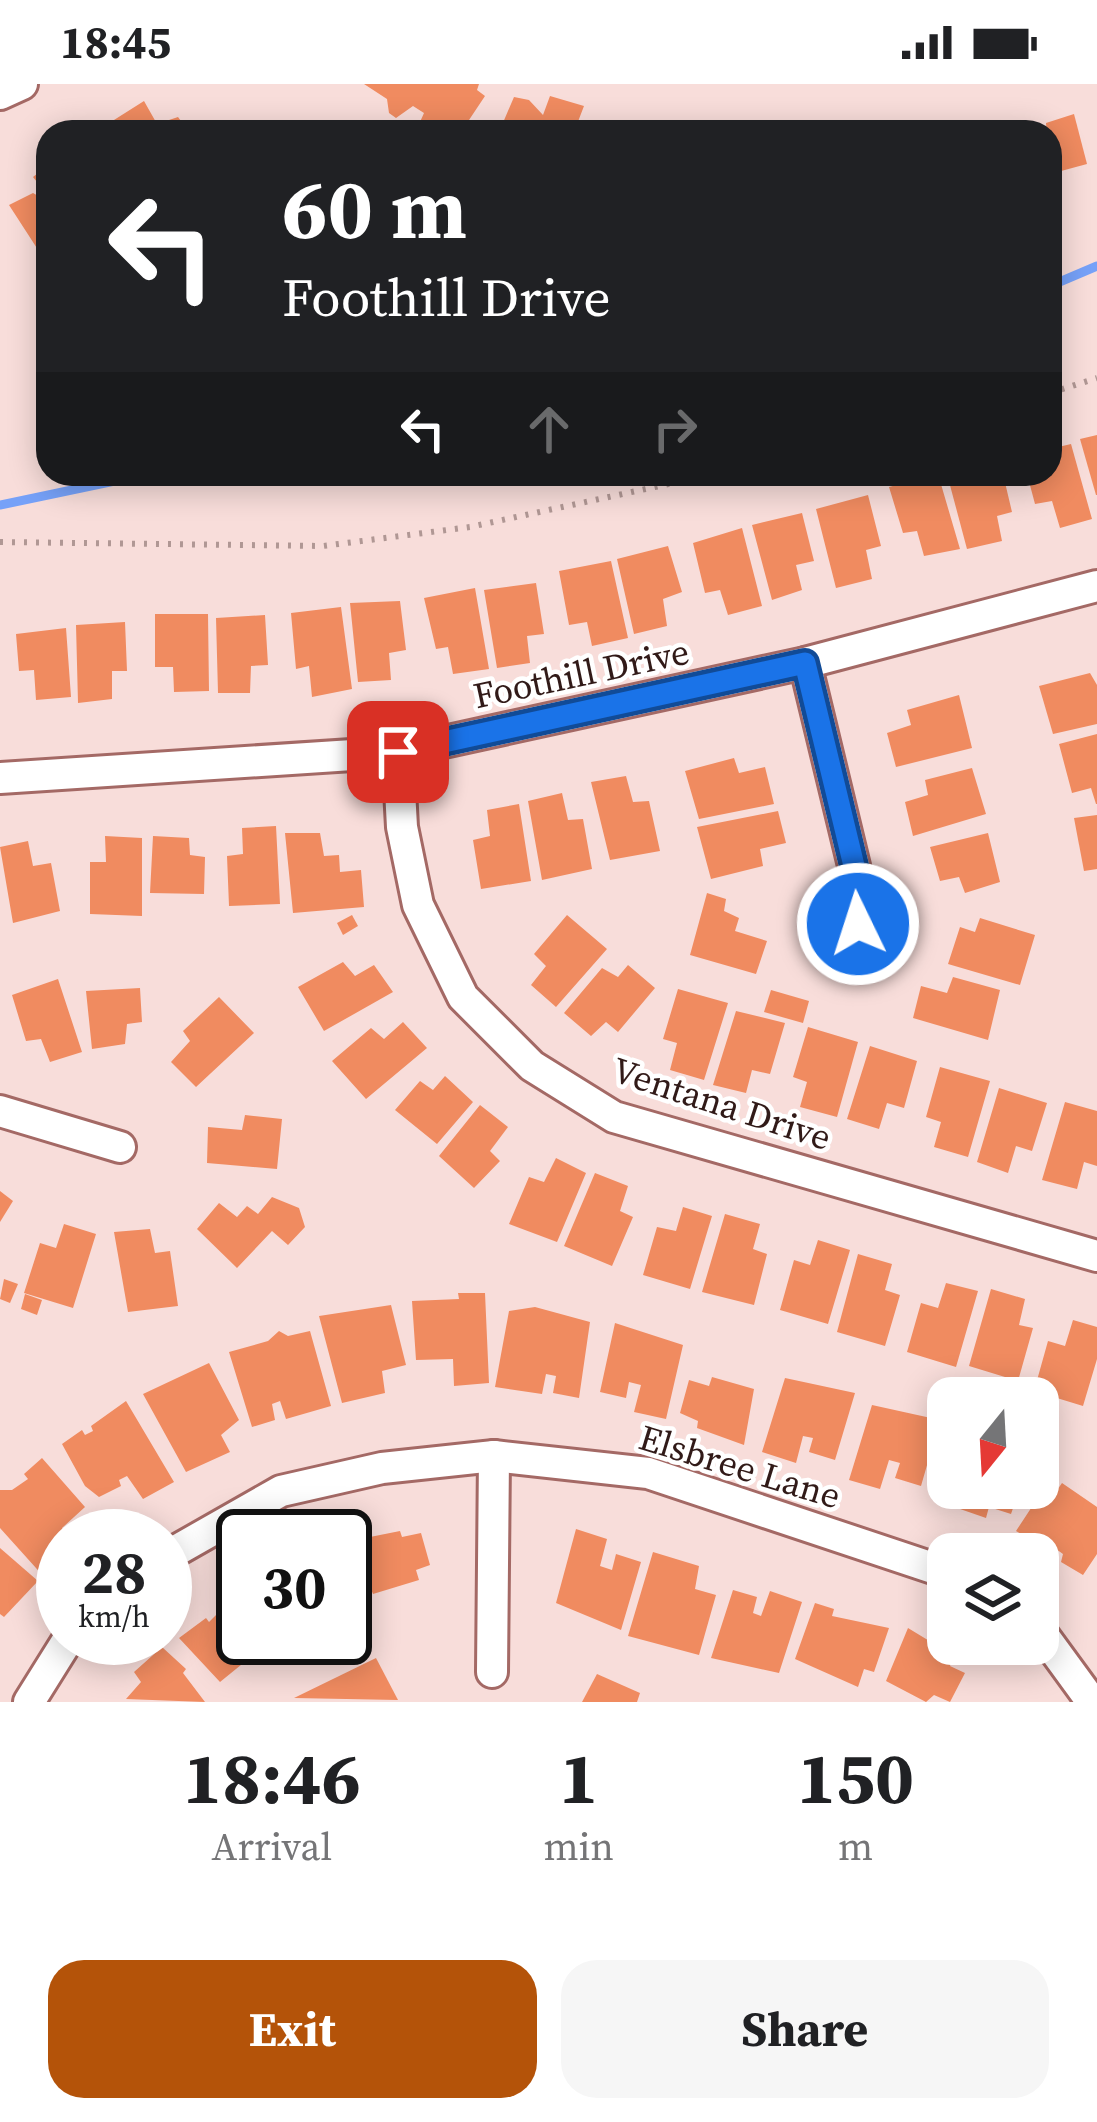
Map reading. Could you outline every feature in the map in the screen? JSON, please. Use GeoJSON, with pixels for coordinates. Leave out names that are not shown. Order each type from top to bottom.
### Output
{"type":"FeatureCollection","features":[{"type":"Feature","properties":{"kind":"street"},"geometry":{"type":"LineString","coordinates":[[0,94],[22,84]]}},
{"type":"Feature","properties":{"kind":"street","name":"Foothill Drive"},"geometry":{"type":"LineString","coordinates":[[0,778],[398,752],[805,663],[1097,586]]}},
{"type":"Feature","properties":{"kind":"street"},"geometry":{"type":"LineString","coordinates":[[805,663],[856,874],[858,924]]}},
{"type":"Feature","properties":{"kind":"street","name":"Ventana Drive"},"geometry":{"type":"LineString","coordinates":[[398,752],[402,827],[418,905],[463,998],[532,1066],[614,1117],[1097,1256]]}},
{"type":"Feature","properties":{"kind":"street"},"geometry":{"type":"LineString","coordinates":[[0,1111],[120,1147]]}},
{"type":"Feature","properties":{"kind":"street"},"geometry":{"type":"LineString","coordinates":[[492,1672],[494,1456]]}},
{"type":"Feature","properties":{"kind":"street","name":"Elsbree Lane"},"geometry":{"type":"LineString","coordinates":[[192,1542],[281,1491],[382,1468],[494,1456],[648,1473],[927,1566]]}},
{"type":"Feature","properties":{"kind":"street"},"geometry":{"type":"LineString","coordinates":[[1059,1664],[1078,1697]]}},
{"type":"Feature","properties":{"kind":"street"},"geometry":{"type":"LineString","coordinates":[[29,1702],[52,1665]]}},
{"type":"Feature","properties":{"kind":"path"},"geometry":{"type":"LineString","coordinates":[[1062,389],[1097,378]]}},
{"type":"Feature","properties":{"kind":"path"},"geometry":{"type":"LineString","coordinates":[[0,542],[322,546],[470,527],[660,486]]}},
{"type":"Feature","properties":{"kind":"building"},"geometry":{"type":"Polygon","coordinates":[[[364,84],[479,84],[477,90],[485,96],[469,120],[421,120],[424,113],[413,106],[396,118],[389,113],[387,99],[364,84]]]}},
{"type":"Feature","properties":{"kind":"building"},"geometry":{"type":"Polygon","coordinates":[[[550,96],[584,106],[579,120],[504,120],[514,97],[529,100],[543,115],[550,96]]]}},
{"type":"Feature","properties":{"kind":"building"},"geometry":{"type":"Polygon","coordinates":[[[144,101],[155,120],[114,120],[144,101]]]}},
{"type":"Feature","properties":{"kind":"building"},"geometry":{"type":"Polygon","coordinates":[[[1074,114],[1087,164],[1062,171],[1062,120],[1055,120],[1074,114]]]}},
{"type":"Feature","properties":{"kind":"building"},"geometry":{"type":"Polygon","coordinates":[[[36,195],[36,247],[9,205],[36,195]]]}},
{"type":"Feature","properties":{"kind":"building"},"geometry":{"type":"Polygon","coordinates":[[[1097,435],[1097,495],[1096,495],[1080,439],[1097,435]]]}},
{"type":"Feature","properties":{"kind":"building"},"geometry":{"type":"Polygon","coordinates":[[[1071,444],[1092,519],[1060,528],[1052,501],[1035,504],[1030,486],[1062,486],[1062,446],[1071,444]]]}},
{"type":"Feature","properties":{"kind":"building"},"geometry":{"type":"Polygon","coordinates":[[[942,486],[960,549],[924,556],[917,531],[903,533],[889,487],[942,486]]]}},
{"type":"Feature","properties":{"kind":"building"},"geometry":{"type":"Polygon","coordinates":[[[950,486],[1006,486],[1012,512],[997,516],[1002,541],[967,549],[950,486]]]}},
{"type":"Feature","properties":{"kind":"building"},"geometry":{"type":"Polygon","coordinates":[[[868,495],[881,546],[866,550],[872,579],[836,588],[816,509],[868,495]]]}},
{"type":"Feature","properties":{"kind":"building"},"geometry":{"type":"Polygon","coordinates":[[[802,513],[814,561],[796,565],[802,590],[772,600],[752,525],[802,513]]]}},
{"type":"Feature","properties":{"kind":"building"},"geometry":{"type":"Polygon","coordinates":[[[742,528],[762,606],[728,615],[720,590],[705,593],[693,543],[742,528]]]}},
{"type":"Feature","properties":{"kind":"building"},"geometry":{"type":"Polygon","coordinates":[[[668,546],[682,592],[663,599],[667,626],[634,634],[617,559],[668,546]]]}},
{"type":"Feature","properties":{"kind":"building"},"geometry":{"type":"Polygon","coordinates":[[[611,561],[628,638],[592,646],[587,622],[569,625],[559,571],[611,561]]]}},
{"type":"Feature","properties":{"kind":"building"},"geometry":{"type":"Polygon","coordinates":[[[536,583],[544,634],[527,636],[530,663],[497,668],[484,590],[536,583]]]}},
{"type":"Feature","properties":{"kind":"building"},"geometry":{"type":"Polygon","coordinates":[[[475,588],[489,669],[453,674],[448,647],[436,649],[424,598],[475,588]]]}},
{"type":"Feature","properties":{"kind":"building"},"geometry":{"type":"Polygon","coordinates":[[[400,601],[406,650],[389,653],[391,680],[358,682],[350,603],[400,601]]]}},
{"type":"Feature","properties":{"kind":"building"},"geometry":{"type":"Polygon","coordinates":[[[341,607],[352,689],[312,697],[309,666],[296,669],[291,613],[341,607]]]}},
{"type":"Feature","properties":{"kind":"building"},"geometry":{"type":"Polygon","coordinates":[[[155,614],[208,614],[209,691],[174,692],[173,667],[155,667],[155,614]]]}},
{"type":"Feature","properties":{"kind":"building"},"geometry":{"type":"Polygon","coordinates":[[[265,615],[268,665],[251,666],[250,693],[218,693],[216,618],[265,615]]]}},
{"type":"Feature","properties":{"kind":"building"},"geometry":{"type":"Polygon","coordinates":[[[125,622],[127,671],[112,671],[112,699],[78,703],[76,625],[125,622]]]}},
{"type":"Feature","properties":{"kind":"building"},"geometry":{"type":"Polygon","coordinates":[[[66,628],[71,697],[36,700],[34,670],[19,671],[16,634],[66,628]]]}},
{"type":"Feature","properties":{"kind":"building"},"geometry":{"type":"Polygon","coordinates":[[[1090,673],[1097,685],[1097,724],[1053,734],[1039,686],[1090,673]]]}},
{"type":"Feature","properties":{"kind":"building"},"geometry":{"type":"Polygon","coordinates":[[[959,695],[972,748],[896,767],[887,733],[911,725],[907,710],[959,695]]]}},
{"type":"Feature","properties":{"kind":"building"},"geometry":{"type":"Polygon","coordinates":[[[1097,734],[1096,804],[1091,788],[1072,793],[1059,744],[1097,734]]]}},
{"type":"Feature","properties":{"kind":"building"},"geometry":{"type":"Polygon","coordinates":[[[734,758],[739,773],[765,767],[774,804],[699,819],[685,771],[734,758]]]}},
{"type":"Feature","properties":{"kind":"building"},"geometry":{"type":"Polygon","coordinates":[[[972,768],[986,814],[913,836],[905,802],[928,795],[925,780],[972,768]]]}},
{"type":"Feature","properties":{"kind":"building"},"geometry":{"type":"Polygon","coordinates":[[[626,776],[633,802],[649,801],[660,851],[610,860],[591,782],[626,776]]]}},
{"type":"Feature","properties":{"kind":"building"},"geometry":{"type":"Polygon","coordinates":[[[562,793],[568,820],[583,819],[592,869],[542,880],[528,801],[562,793]]]}},
{"type":"Feature","properties":{"kind":"building"},"geometry":{"type":"Polygon","coordinates":[[[519,804],[531,881],[481,889],[473,840],[490,836],[487,810],[519,804]]]}},
{"type":"Feature","properties":{"kind":"building"},"geometry":{"type":"Polygon","coordinates":[[[778,811],[786,843],[760,849],[763,866],[711,879],[697,827],[778,811]]]}},
{"type":"Feature","properties":{"kind":"building"},"geometry":{"type":"Polygon","coordinates":[[[1097,815],[1097,869],[1084,871],[1074,818],[1097,815]]]}},
{"type":"Feature","properties":{"kind":"building"},"geometry":{"type":"Polygon","coordinates":[[[276,826],[280,904],[229,906],[227,856],[243,854],[242,828],[276,826]]]}},
{"type":"Feature","properties":{"kind":"building"},"geometry":{"type":"Polygon","coordinates":[[[285,833],[320,833],[324,856],[339,855],[340,872],[361,870],[364,907],[293,913],[285,833]]]}},
{"type":"Feature","properties":{"kind":"building"},"geometry":{"type":"Polygon","coordinates":[[[988,833],[1000,882],[965,893],[959,877],[940,881],[930,847],[988,833]]]}},
{"type":"Feature","properties":{"kind":"building"},"geometry":{"type":"Polygon","coordinates":[[[105,836],[142,838],[142,916],[90,914],[90,862],[106,862],[105,836]]]}},
{"type":"Feature","properties":{"kind":"building"},"geometry":{"type":"Polygon","coordinates":[[[153,836],[189,838],[190,855],[205,857],[204,894],[150,893],[153,836]]]}},
{"type":"Feature","properties":{"kind":"building"},"geometry":{"type":"Polygon","coordinates":[[[28,841],[33,866],[51,863],[60,911],[13,923],[0,847],[28,841]]]}},
{"type":"Feature","properties":{"kind":"building"},"geometry":{"type":"Polygon","coordinates":[[[707,893],[726,899],[724,911],[739,918],[735,931],[767,941],[756,974],[690,955],[707,893]]]}},
{"type":"Feature","properties":{"kind":"building"},"geometry":{"type":"Polygon","coordinates":[[[352,915],[358,926],[343,935],[337,923],[352,915]]]}},
{"type":"Feature","properties":{"kind":"building"},"geometry":{"type":"Polygon","coordinates":[[[567,915],[607,949],[556,1007],[531,985],[546,966],[534,954],[567,915]]]}},
{"type":"Feature","properties":{"kind":"building"},"geometry":{"type":"Polygon","coordinates":[[[980,918],[1035,935],[1020,985],[948,964],[960,927],[975,932],[980,918]]]}},
{"type":"Feature","properties":{"kind":"building"},"geometry":{"type":"Polygon","coordinates":[[[343,962],[355,976],[374,965],[393,992],[324,1031],[298,987],[343,962]]]}},
{"type":"Feature","properties":{"kind":"building"},"geometry":{"type":"Polygon","coordinates":[[[628,965],[655,988],[618,1032],[606,1022],[591,1036],[564,1013],[602,968],[618,977],[628,965]]]}},
{"type":"Feature","properties":{"kind":"building"},"geometry":{"type":"Polygon","coordinates":[[[953,977],[1000,990],[988,1040],[913,1018],[921,986],[947,993],[953,977]]]}},
{"type":"Feature","properties":{"kind":"building"},"geometry":{"type":"Polygon","coordinates":[[[58,979],[82,1052],[50,1062],[41,1039],[26,1041],[12,995],[58,979]]]}},
{"type":"Feature","properties":{"kind":"building"},"geometry":{"type":"Polygon","coordinates":[[[140,988],[142,1022],[127,1024],[125,1044],[92,1049],[86,991],[140,988]]]}},
{"type":"Feature","properties":{"kind":"building"},"geometry":{"type":"Polygon","coordinates":[[[678,989],[728,1003],[704,1080],[670,1070],[677,1043],[663,1039],[678,989]]]}},
{"type":"Feature","properties":{"kind":"building"},"geometry":{"type":"Polygon","coordinates":[[[771,990],[809,1001],[803,1023],[764,1012],[771,990]]]}},
{"type":"Feature","properties":{"kind":"building"},"geometry":{"type":"Polygon","coordinates":[[[219,997],[254,1033],[196,1087],[171,1062],[190,1041],[183,1031],[219,997]]]}},
{"type":"Feature","properties":{"kind":"building"},"geometry":{"type":"Polygon","coordinates":[[[736,1011],[785,1023],[770,1074],[752,1070],[746,1093],[713,1085],[736,1011]]]}},
{"type":"Feature","properties":{"kind":"building"},"geometry":{"type":"Polygon","coordinates":[[[403,1022],[427,1048],[366,1099],[332,1061],[371,1028],[384,1039],[403,1022]]]}},
{"type":"Feature","properties":{"kind":"building"},"geometry":{"type":"Polygon","coordinates":[[[808,1027],[858,1042],[837,1117],[800,1107],[807,1082],[793,1077],[808,1027]]]}},
{"type":"Feature","properties":{"kind":"building"},"geometry":{"type":"Polygon","coordinates":[[[870,1046],[917,1061],[904,1108],[887,1103],[879,1129],[847,1119],[870,1046]]]}},
{"type":"Feature","properties":{"kind":"building"},"geometry":{"type":"Polygon","coordinates":[[[940,1067],[990,1081],[968,1157],[934,1147],[941,1122],[926,1117],[940,1067]]]}},
{"type":"Feature","properties":{"kind":"building"},"geometry":{"type":"Polygon","coordinates":[[[445,1076],[473,1102],[437,1144],[395,1110],[420,1081],[433,1090],[445,1076]]]}},
{"type":"Feature","properties":{"kind":"building"},"geometry":{"type":"Polygon","coordinates":[[[999,1088],[1047,1103],[1032,1151],[1016,1146],[1008,1173],[977,1162],[999,1088]]]}},
{"type":"Feature","properties":{"kind":"building"},"geometry":{"type":"Polygon","coordinates":[[[1065,1102],[1097,1111],[1097,1166],[1084,1162],[1077,1189],[1042,1180],[1065,1102]]]}},
{"type":"Feature","properties":{"kind":"building"},"geometry":{"type":"Polygon","coordinates":[[[480,1105],[508,1127],[490,1151],[500,1161],[474,1188],[439,1156],[480,1105]]]}},
{"type":"Feature","properties":{"kind":"building"},"geometry":{"type":"Polygon","coordinates":[[[245,1115],[282,1119],[277,1169],[207,1163],[208,1127],[242,1130],[245,1115]]]}},
{"type":"Feature","properties":{"kind":"building"},"geometry":{"type":"Polygon","coordinates":[[[556,1158],[586,1173],[557,1242],[509,1224],[529,1177],[544,1182],[556,1158]]]}},
{"type":"Feature","properties":{"kind":"building"},"geometry":{"type":"Polygon","coordinates":[[[595,1173],[628,1186],[620,1211],[633,1217],[612,1266],[564,1246],[595,1173]]]}},
{"type":"Feature","properties":{"kind":"building"},"geometry":{"type":"Polygon","coordinates":[[[0,1191],[13,1201],[0,1222],[0,1191]]]}},
{"type":"Feature","properties":{"kind":"building"},"geometry":{"type":"Polygon","coordinates":[[[272,1197],[299,1208],[305,1227],[288,1245],[272,1231],[237,1268],[197,1229],[219,1203],[237,1217],[247,1206],[258,1214],[272,1197]]]}},
{"type":"Feature","properties":{"kind":"building"},"geometry":{"type":"Polygon","coordinates":[[[683,1207],[712,1216],[690,1289],[643,1275],[657,1227],[676,1231],[683,1207]]]}},
{"type":"Feature","properties":{"kind":"building"},"geometry":{"type":"Polygon","coordinates":[[[725,1214],[760,1224],[753,1249],[767,1254],[754,1305],[702,1292],[725,1214]]]}},
{"type":"Feature","properties":{"kind":"building"},"geometry":{"type":"Polygon","coordinates":[[[64,1224],[96,1234],[73,1308],[24,1293],[40,1243],[56,1248],[64,1224]]]}},
{"type":"Feature","properties":{"kind":"building"},"geometry":{"type":"Polygon","coordinates":[[[150,1229],[155,1253],[170,1251],[178,1306],[128,1312],[114,1232],[150,1229]]]}},
{"type":"Feature","properties":{"kind":"building"},"geometry":{"type":"Polygon","coordinates":[[[818,1240],[850,1250],[828,1324],[780,1310],[794,1260],[810,1265],[818,1240]]]}},
{"type":"Feature","properties":{"kind":"building"},"geometry":{"type":"Polygon","coordinates":[[[858,1254],[892,1264],[885,1290],[900,1295],[885,1346],[837,1332],[858,1254]]]}},
{"type":"Feature","properties":{"kind":"building"},"geometry":{"type":"Polygon","coordinates":[[[4,1279],[18,1284],[10,1303],[0,1299],[4,1279]]]}},
{"type":"Feature","properties":{"kind":"building"},"geometry":{"type":"Polygon","coordinates":[[[946,1283],[978,1291],[956,1367],[907,1352],[921,1303],[938,1308],[946,1283]]]}},
{"type":"Feature","properties":{"kind":"building"},"geometry":{"type":"Polygon","coordinates":[[[991,1289],[1025,1299],[1019,1325],[1033,1328],[1019,1377],[969,1366],[991,1289]]]}},
{"type":"Feature","properties":{"kind":"building"},"geometry":{"type":"Polygon","coordinates":[[[458,1293],[485,1293],[489,1383],[454,1386],[453,1359],[416,1360],[412,1301],[459,1299],[458,1293]]]}},
{"type":"Feature","properties":{"kind":"building"},"geometry":{"type":"Polygon","coordinates":[[[25,1294],[42,1300],[37,1315],[21,1309],[25,1294]]]}},
{"type":"Feature","properties":{"kind":"building"},"geometry":{"type":"Polygon","coordinates":[[[391,1305],[406,1365],[382,1371],[385,1393],[342,1403],[319,1316],[391,1305]]]}},
{"type":"Feature","properties":{"kind":"building"},"geometry":{"type":"Polygon","coordinates":[[[535,1307],[590,1322],[579,1398],[553,1393],[556,1376],[546,1374],[542,1394],[495,1387],[509,1311],[535,1307]]]}},
{"type":"Feature","properties":{"kind":"building"},"geometry":{"type":"Polygon","coordinates":[[[1073,1320],[1097,1327],[1097,1359],[1083,1406],[1059,1399],[1059,1377],[1038,1377],[1048,1341],[1065,1346],[1073,1320]]]}},
{"type":"Feature","properties":{"kind":"building"},"geometry":{"type":"Polygon","coordinates":[[[615,1323],[683,1345],[666,1419],[634,1412],[641,1385],[629,1382],[626,1398],[600,1392],[615,1323]]]}},
{"type":"Feature","properties":{"kind":"building"},"geometry":{"type":"Polygon","coordinates":[[[279,1331],[288,1336],[310,1331],[331,1406],[286,1419],[280,1401],[272,1404],[275,1420],[252,1427],[229,1352],[268,1341],[279,1331]]]}},
{"type":"Feature","properties":{"kind":"building"},"geometry":{"type":"Polygon","coordinates":[[[209,1363],[239,1420],[221,1435],[230,1452],[186,1472],[143,1394],[209,1363]]]}},
{"type":"Feature","properties":{"kind":"building"},"geometry":{"type":"Polygon","coordinates":[[[712,1377],[754,1389],[744,1445],[697,1428],[698,1421],[680,1413],[689,1380],[709,1386],[712,1377]]]}},
{"type":"Feature","properties":{"kind":"building"},"geometry":{"type":"Polygon","coordinates":[[[785,1378],[855,1393],[835,1460],[809,1452],[813,1438],[803,1436],[796,1463],[762,1452],[785,1378]]]}},
{"type":"Feature","properties":{"kind":"building"},"geometry":{"type":"Polygon","coordinates":[[[126,1401],[174,1482],[143,1499],[127,1476],[119,1480],[121,1486],[99,1497],[85,1486],[62,1444],[82,1430],[85,1435],[93,1431],[91,1426],[126,1401]]]}},
{"type":"Feature","properties":{"kind":"building"},"geometry":{"type":"Polygon","coordinates":[[[872,1405],[927,1417],[927,1465],[921,1486],[895,1478],[900,1463],[889,1460],[880,1489],[849,1480],[872,1405]]]}},
{"type":"Feature","properties":{"kind":"building"},"geometry":{"type":"Polygon","coordinates":[[[42,1458],[85,1507],[36,1509],[36,1568],[0,1528],[0,1490],[12,1490],[28,1479],[24,1474],[42,1458]]]}},
{"type":"Feature","properties":{"kind":"building"},"geometry":{"type":"Polygon","coordinates":[[[1062,1483],[1097,1507],[1097,1554],[1083,1575],[1061,1562],[1059,1533],[1016,1531],[1030,1509],[1059,1509],[1062,1483]]]}},
{"type":"Feature","properties":{"kind":"building"},"geometry":{"type":"Polygon","coordinates":[[[960,1509],[988,1509],[986,1518],[960,1509]]]}},
{"type":"Feature","properties":{"kind":"building"},"geometry":{"type":"Polygon","coordinates":[[[576,1529],[607,1539],[600,1566],[612,1570],[616,1554],[641,1562],[621,1630],[556,1603],[576,1529]]]}},
{"type":"Feature","properties":{"kind":"building"},"geometry":{"type":"Polygon","coordinates":[[[421,1533],[430,1565],[416,1570],[419,1580],[373,1594],[372,1537],[421,1533]]]}},
{"type":"Feature","properties":{"kind":"building"},"geometry":{"type":"Polygon","coordinates":[[[0,1548],[36,1583],[4,1617],[0,1614],[0,1548]]]}},
{"type":"Feature","properties":{"kind":"building"},"geometry":{"type":"Polygon","coordinates":[[[653,1552],[699,1566],[695,1589],[716,1595],[699,1655],[628,1636],[653,1552]]]}},
{"type":"Feature","properties":{"kind":"building"},"geometry":{"type":"Polygon","coordinates":[[[733,1590],[757,1597],[753,1613],[761,1616],[770,1591],[802,1602],[779,1673],[711,1658],[733,1590]]]}},
{"type":"Feature","properties":{"kind":"building"},"geometry":{"type":"Polygon","coordinates":[[[815,1603],[834,1609],[832,1616],[889,1628],[874,1672],[864,1669],[858,1687],[795,1659],[815,1603]]]}},
{"type":"Feature","properties":{"kind":"building"},"geometry":{"type":"Polygon","coordinates":[[[216,1615],[216,1665],[241,1665],[220,1682],[192,1652],[192,1628],[206,1618],[209,1622],[216,1615]]]}},
{"type":"Feature","properties":{"kind":"building"},"geometry":{"type":"Polygon","coordinates":[[[908,1628],[927,1640],[927,1665],[950,1665],[965,1673],[950,1702],[934,1695],[926,1702],[886,1681],[908,1628]]]}},
{"type":"Feature","properties":{"kind":"building"},"geometry":{"type":"Polygon","coordinates":[[[376,1658],[398,1700],[294,1698],[362,1665],[372,1665],[376,1658]]]}},
{"type":"Feature","properties":{"kind":"building"},"geometry":{"type":"Polygon","coordinates":[[[142,1665],[182,1665],[205,1702],[126,1699],[141,1682],[134,1672],[142,1665]]]}},
{"type":"Feature","properties":{"kind":"building"},"geometry":{"type":"Polygon","coordinates":[[[597,1674],[640,1693],[637,1702],[582,1702],[597,1674]]]}},
{"type":"Feature","properties":{"kind":"waterway"},"geometry":{"type":"LineString","coordinates":[[1062,281],[1097,266]]}},
{"type":"Feature","properties":{"kind":"waterway"},"geometry":{"type":"LineString","coordinates":[[0,505],[91,486]]}},
{"type":"Feature","properties":{"kind":"route"},"geometry":{"type":"LineString","coordinates":[[398,752],[805,663],[856,874],[858,924]]}}]}
